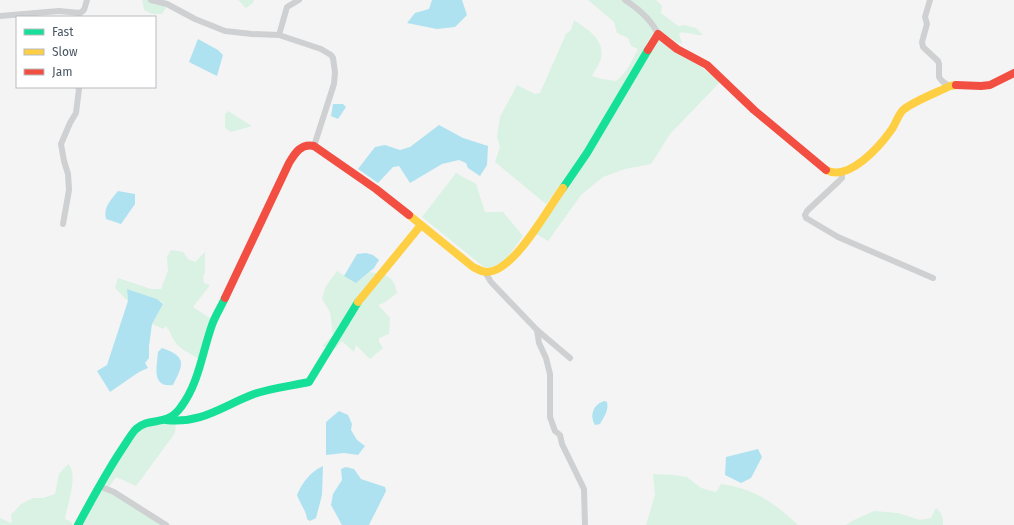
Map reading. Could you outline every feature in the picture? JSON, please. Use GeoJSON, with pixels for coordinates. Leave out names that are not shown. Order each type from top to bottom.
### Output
{"type":"FeatureCollection","features":[{"type":"Feature","properties":{"kind":"street"},"geometry":{"type":"LineString","coordinates":[[0,16],[59,11],[74,15],[84,10],[87,0]]}},
{"type":"Feature","properties":{"kind":"street"},"geometry":{"type":"LineString","coordinates":[[151,0],[169,2],[202,22],[225,31],[279,35],[331,55],[333,58],[335,72],[334,84],[314,146]]}},
{"type":"Feature","properties":{"kind":"street"},"geometry":{"type":"LineString","coordinates":[[279,35],[287,7],[299,0]]}},
{"type":"Feature","properties":{"kind":"street"},"geometry":{"type":"LineString","coordinates":[[625,0],[646,16],[653,24],[658,34],[675,48],[696,58],[708,67],[747,104],[824,169],[834,173],[842,172],[856,164],[878,145],[903,110],[949,86],[960,84],[981,86],[990,85],[1014,74]]}},
{"type":"Feature","properties":{"kind":"street"},"geometry":{"type":"LineString","coordinates":[[930,0],[925,17],[927,24],[922,42],[923,47],[938,61],[939,77],[949,86]]}},
{"type":"Feature","properties":{"kind":"street"},"geometry":{"type":"LineString","coordinates":[[166,420],[180,409],[190,394],[200,368],[212,325],[289,162],[301,148],[309,145],[314,146],[376,189],[474,267],[485,272],[495,271],[508,262],[537,227],[586,154],[658,34]]}},
{"type":"Feature","properties":{"kind":"street"},"geometry":{"type":"LineString","coordinates":[[63,224],[69,190],[68,174],[64,161],[62,144],[70,123],[76,113],[78,88]]}},
{"type":"Feature","properties":{"kind":"street"},"geometry":{"type":"LineString","coordinates":[[842,172],[842,178],[807,211],[806,218],[838,237],[933,278]]}},
{"type":"Feature","properties":{"kind":"street"},"geometry":{"type":"LineString","coordinates":[[78,525],[115,459],[139,426],[146,423],[166,420],[180,422],[191,421],[254,394],[310,382],[358,302],[421,226]]}},
{"type":"Feature","properties":{"kind":"street"},"geometry":{"type":"LineString","coordinates":[[485,272],[491,282],[537,330],[570,358]]}},
{"type":"Feature","properties":{"kind":"street"},"geometry":{"type":"LineString","coordinates":[[537,330],[541,348],[546,358],[550,374],[550,417],[555,431],[560,435],[562,444],[584,489],[585,525]]}},
{"type":"Feature","properties":{"kind":"street"},"geometry":{"type":"LineString","coordinates":[[99,486],[114,492],[166,525]]}},
{"type":"Feature","properties":{"kind":"green space"},"geometry":{"type":"Polygon","coordinates":[[[142,0],[164,0],[166,8],[162,14],[152,14],[144,10],[142,0]]]}},
{"type":"Feature","properties":{"kind":"green space"},"geometry":{"type":"Polygon","coordinates":[[[238,0],[254,0],[253,3],[246,8],[238,0]]]}},
{"type":"Feature","properties":{"kind":"green space"},"geometry":{"type":"Polygon","coordinates":[[[588,0],[656,0],[662,6],[661,13],[678,26],[684,25],[696,28],[703,35],[679,33],[682,44],[663,33],[653,34],[584,153],[546,204],[495,162],[500,147],[497,137],[500,117],[517,85],[535,94],[540,93],[566,34],[571,30],[574,20],[590,31],[598,41],[602,52],[601,59],[592,76],[616,81],[620,78],[638,49],[631,46],[628,38],[617,33],[614,22],[588,0]]]}},
{"type":"Feature","properties":{"kind":"green space"},"geometry":{"type":"Polygon","coordinates":[[[659,38],[694,61],[720,82],[670,134],[651,164],[625,169],[603,177],[581,195],[548,241],[536,234],[659,38]]]}},
{"type":"Feature","properties":{"kind":"green space"},"geometry":{"type":"Polygon","coordinates":[[[228,111],[252,126],[231,132],[225,128],[225,114],[228,111]]]}},
{"type":"Feature","properties":{"kind":"green space"},"geometry":{"type":"Polygon","coordinates":[[[456,173],[476,184],[485,212],[503,212],[523,236],[507,258],[497,265],[484,267],[422,217],[456,173]]]}},
{"type":"Feature","properties":{"kind":"green space"},"geometry":{"type":"Polygon","coordinates":[[[171,250],[183,252],[188,259],[195,262],[205,252],[205,272],[203,277],[204,283],[210,285],[193,307],[211,319],[204,335],[199,359],[184,350],[174,341],[166,326],[163,329],[152,324],[163,303],[157,299],[127,289],[128,301],[115,288],[118,278],[151,289],[161,289],[168,271],[167,257],[171,250]]]}},
{"type":"Feature","properties":{"kind":"green space"},"geometry":{"type":"Polygon","coordinates":[[[337,271],[356,283],[370,272],[385,275],[391,279],[395,287],[397,293],[384,303],[378,305],[390,318],[389,334],[379,338],[379,342],[383,348],[370,359],[356,345],[354,352],[342,341],[335,349],[322,346],[333,335],[330,312],[322,299],[326,286],[337,271]]]}},
{"type":"Feature","properties":{"kind":"green space"},"geometry":{"type":"Polygon","coordinates":[[[176,420],[175,433],[136,486],[116,477],[109,487],[171,525],[81,525],[114,465],[140,430],[176,420]]]}},
{"type":"Feature","properties":{"kind":"green space"},"geometry":{"type":"Polygon","coordinates":[[[68,464],[71,469],[72,482],[65,519],[70,521],[73,525],[0,525],[0,518],[11,523],[12,522],[11,515],[21,504],[32,498],[43,498],[55,494],[59,474],[68,464]]]}},
{"type":"Feature","properties":{"kind":"green space"},"geometry":{"type":"Polygon","coordinates":[[[653,474],[687,477],[701,488],[715,492],[721,484],[744,489],[772,503],[798,525],[646,525],[655,495],[653,474]]]}},
{"type":"Feature","properties":{"kind":"green space"},"geometry":{"type":"Polygon","coordinates":[[[936,508],[942,515],[943,525],[846,525],[874,511],[898,513],[920,520],[931,518],[936,508]]]}},
{"type":"Feature","properties":{"kind":"water"},"geometry":{"type":"Polygon","coordinates":[[[432,0],[462,0],[467,15],[455,27],[437,29],[407,23],[415,13],[429,9],[432,0]]]}},
{"type":"Feature","properties":{"kind":"water"},"geometry":{"type":"Polygon","coordinates":[[[198,39],[218,50],[223,55],[217,76],[189,62],[198,39]]]}},
{"type":"Feature","properties":{"kind":"water"},"geometry":{"type":"Polygon","coordinates":[[[333,104],[343,104],[346,107],[338,119],[331,116],[333,104]]]}},
{"type":"Feature","properties":{"kind":"water"},"geometry":{"type":"Polygon","coordinates":[[[439,125],[463,138],[488,146],[487,165],[480,176],[468,168],[466,163],[459,160],[442,164],[410,183],[399,166],[393,167],[378,183],[358,169],[375,147],[385,145],[400,150],[410,147],[439,125]]]}},
{"type":"Feature","properties":{"kind":"water"},"geometry":{"type":"Polygon","coordinates":[[[118,191],[135,194],[135,204],[121,224],[106,219],[105,215],[108,204],[118,191]]]}},
{"type":"Feature","properties":{"kind":"water"},"geometry":{"type":"Polygon","coordinates":[[[366,253],[373,255],[379,260],[374,268],[356,283],[344,276],[357,254],[366,253]]]}},
{"type":"Feature","properties":{"kind":"water"},"geometry":{"type":"Polygon","coordinates":[[[127,289],[157,299],[163,304],[152,324],[149,358],[145,363],[148,368],[139,372],[110,392],[97,371],[107,365],[128,301],[127,289]]]}},
{"type":"Feature","properties":{"kind":"water"},"geometry":{"type":"Polygon","coordinates":[[[162,348],[170,351],[180,358],[181,367],[173,385],[166,385],[158,380],[158,352],[162,348]]]}},
{"type":"Feature","properties":{"kind":"water"},"geometry":{"type":"Polygon","coordinates":[[[601,402],[607,402],[606,413],[600,424],[595,425],[592,417],[595,407],[601,402]]]}},
{"type":"Feature","properties":{"kind":"water"},"geometry":{"type":"Polygon","coordinates":[[[339,411],[348,415],[352,424],[351,430],[357,440],[365,446],[358,455],[344,453],[326,455],[326,422],[339,411]]]}},
{"type":"Feature","properties":{"kind":"water"},"geometry":{"type":"Polygon","coordinates":[[[758,449],[762,457],[751,478],[741,483],[725,475],[726,457],[758,449]]]}},
{"type":"Feature","properties":{"kind":"water"},"geometry":{"type":"Polygon","coordinates":[[[323,466],[322,495],[316,518],[310,521],[307,519],[297,495],[307,478],[323,466]]]}},
{"type":"Feature","properties":{"kind":"water"},"geometry":{"type":"Polygon","coordinates":[[[346,467],[354,469],[361,479],[385,487],[386,491],[369,525],[342,525],[331,505],[333,494],[342,480],[341,469],[346,467]]]}},
{"type":"Feature","properties":{"kind":"traffic: fast"},"geometry":{"type":"LineString","coordinates":[[563,188],[587,153],[648,50]]}},
{"type":"Feature","properties":{"kind":"traffic: fast"},"geometry":{"type":"LineString","coordinates":[[78,525],[110,467],[134,431],[141,425],[164,420],[170,417],[181,407],[187,398],[200,368],[213,322],[225,298]]}},
{"type":"Feature","properties":{"kind":"traffic: fast"},"geometry":{"type":"LineString","coordinates":[[166,420],[179,421],[201,417],[254,394],[309,382],[358,302]]}},
{"type":"Feature","properties":{"kind":"traffic: slow"},"geometry":{"type":"LineString","coordinates":[[826,170],[835,172],[844,171],[854,167],[872,153],[880,144],[892,129],[903,110],[925,97],[950,86],[956,85]]}},
{"type":"Feature","properties":{"kind":"traffic: slow"},"geometry":{"type":"LineString","coordinates":[[409,215],[473,267],[487,272],[497,269],[508,262],[519,251],[530,238],[563,188]]}},
{"type":"Feature","properties":{"kind":"traffic: slow"},"geometry":{"type":"LineString","coordinates":[[358,302],[421,225]]}},
{"type":"Feature","properties":{"kind":"traffic: jam"},"geometry":{"type":"LineString","coordinates":[[648,50],[658,34],[677,49],[707,65],[754,110],[826,170]]}},
{"type":"Feature","properties":{"kind":"traffic: jam"},"geometry":{"type":"LineString","coordinates":[[956,85],[990,85],[1014,73]]}},
{"type":"Feature","properties":{"kind":"traffic: jam"},"geometry":{"type":"LineString","coordinates":[[225,298],[289,163],[296,152],[302,147],[309,145],[314,146],[376,189],[409,215]]}}]}
